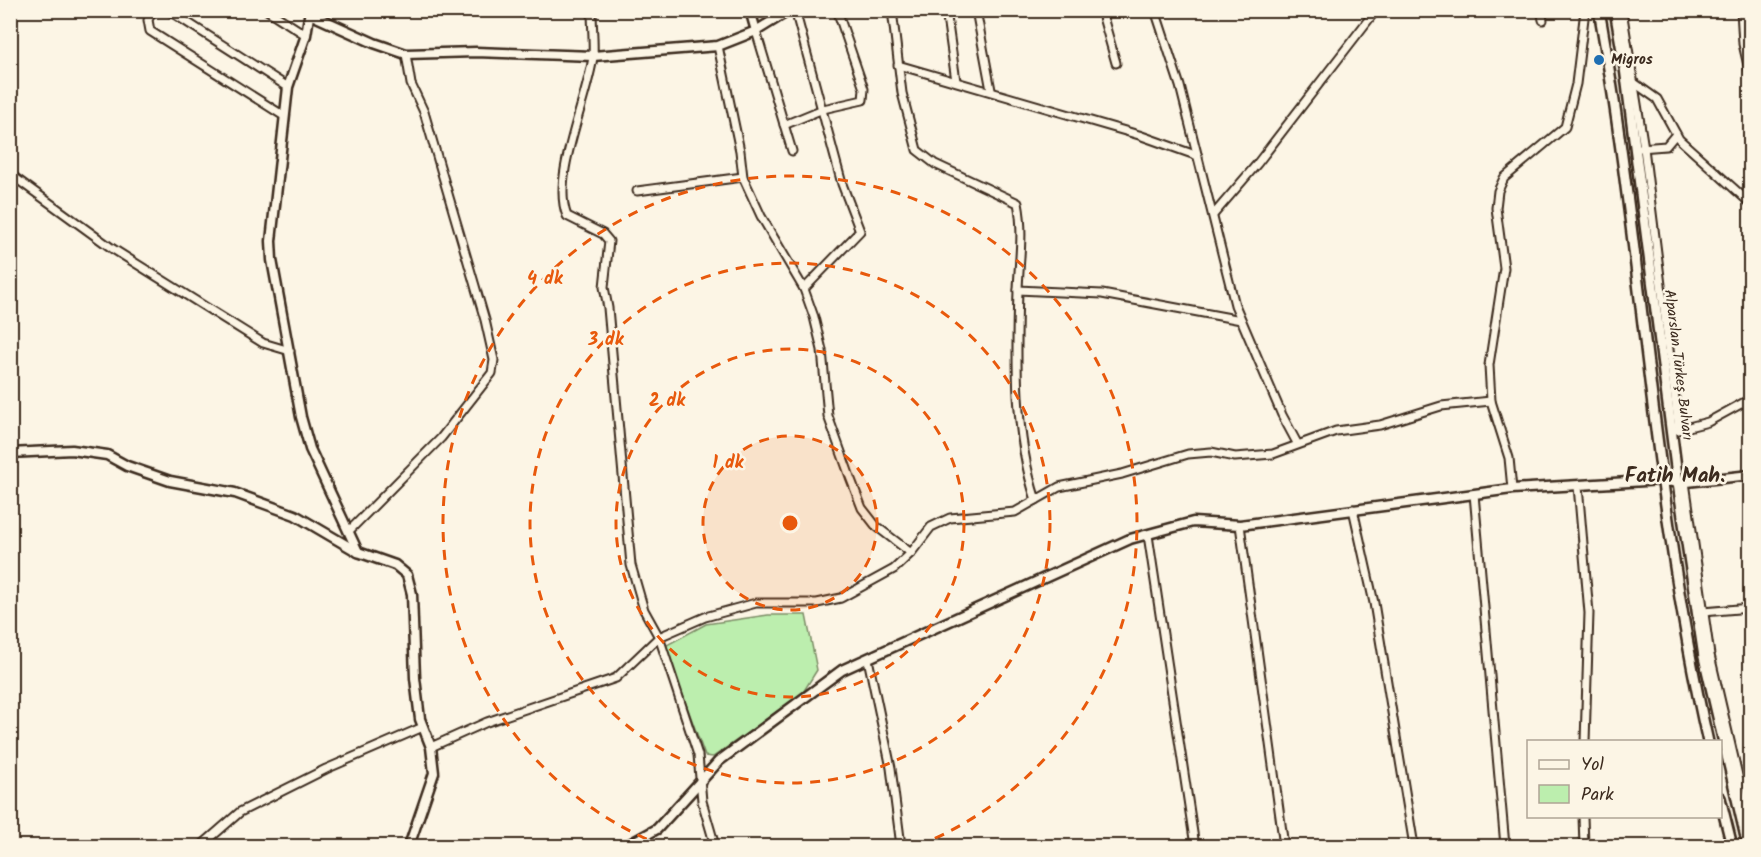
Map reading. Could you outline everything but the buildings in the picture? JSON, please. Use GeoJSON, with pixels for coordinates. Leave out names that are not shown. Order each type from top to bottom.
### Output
{"type":"FeatureCollection","features":[{"type":"Feature","properties":{"kind":"main road","name":"Alparslan Türkeş Bulvarı"},"geometry":{"type":"LineString","coordinates":[[1599,10],[1613,90],[1662,480],[1688,656],[1708,740]]}},
{"type":"Feature","properties":{"kind":"main road","name":"Alparslan Türkeş Bulvarı"},"geometry":{"type":"LineString","coordinates":[[1615,10],[1639,148],[1704,657],[1738,787],[1748,846]]}},
{"type":"Feature","properties":{"kind":"main road"},"geometry":{"type":"LineString","coordinates":[[1722,806],[1732,846]]}},
{"type":"Feature","properties":{"kind":"street"},"geometry":{"type":"LineString","coordinates":[[153,10],[148,20],[150,31],[284,116]]}},
{"type":"Feature","properties":{"kind":"street"},"geometry":{"type":"LineString","coordinates":[[168,10],[288,87]]}},
{"type":"Feature","properties":{"kind":"street"},"geometry":{"type":"LineString","coordinates":[[267,10],[306,35]]}},
{"type":"Feature","properties":{"kind":"street"},"geometry":{"type":"LineString","coordinates":[[592,10],[593,56],[568,156],[561,201],[567,216],[603,234],[609,241],[604,287],[608,308],[631,565],[644,610],[659,637],[698,755],[702,801],[715,846]]}},
{"type":"Feature","properties":{"kind":"street"},"geometry":{"type":"LineString","coordinates":[[750,10],[792,151]]}},
{"type":"Feature","properties":{"kind":"street"},"geometry":{"type":"LineString","coordinates":[[358,552],[350,530],[310,449],[301,417],[272,260],[271,241],[288,87],[306,35],[310,12],[406,54],[476,52],[593,56],[718,46],[756,31],[790,10]]}},
{"type":"Feature","properties":{"kind":"street"},"geometry":{"type":"LineString","coordinates":[[795,10],[842,184],[860,231],[804,289]]}},
{"type":"Feature","properties":{"kind":"street"},"geometry":{"type":"LineString","coordinates":[[784,125],[823,109],[863,100],[864,89],[837,10]]}},
{"type":"Feature","properties":{"kind":"street"},"geometry":{"type":"LineString","coordinates":[[891,10],[902,93],[917,150],[935,164],[1018,202],[1022,223],[1018,290],[1018,404],[1026,471],[1036,500]]}},
{"type":"Feature","properties":{"kind":"street"},"geometry":{"type":"LineString","coordinates":[[946,10],[956,81]]}},
{"type":"Feature","properties":{"kind":"street"},"geometry":{"type":"LineString","coordinates":[[976,10],[990,90]]}},
{"type":"Feature","properties":{"kind":"street"},"geometry":{"type":"LineString","coordinates":[[1101,10],[1116,63]]}},
{"type":"Feature","properties":{"kind":"street"},"geometry":{"type":"LineString","coordinates":[[1155,10],[1180,86],[1235,305],[1282,415],[1297,443]]}},
{"type":"Feature","properties":{"kind":"street"},"geometry":{"type":"LineString","coordinates":[[1214,214],[1257,164],[1376,10]]}},
{"type":"Feature","properties":{"kind":"street"},"geometry":{"type":"LineString","coordinates":[[1541,10],[1543,20]]}},
{"type":"Feature","properties":{"kind":"street"},"geometry":{"type":"LineString","coordinates":[[1512,489],[1509,458],[1491,401],[1489,365],[1504,268],[1496,208],[1498,191],[1504,178],[1565,127],[1576,84],[1585,10]]}},
{"type":"Feature","properties":{"kind":"street"},"geometry":{"type":"LineString","coordinates":[[1622,10],[1635,84],[1639,148],[1666,146],[1676,134]]}},
{"type":"Feature","properties":{"kind":"street"},"geometry":{"type":"LineString","coordinates":[[1741,10],[1743,44],[1750,74]]}},
{"type":"Feature","properties":{"kind":"street"},"geometry":{"type":"LineString","coordinates":[[718,46],[740,151],[743,177],[761,216],[804,289],[822,350],[828,416],[862,508],[876,526],[911,553]]}},
{"type":"Feature","properties":{"kind":"street"},"geometry":{"type":"LineString","coordinates":[[350,530],[441,438],[492,373],[494,360],[485,320],[424,112],[411,84],[406,54]]}},
{"type":"Feature","properties":{"kind":"street"},"geometry":{"type":"LineString","coordinates":[[898,65],[1139,135],[1198,156]]}},
{"type":"Feature","properties":{"kind":"street"},"geometry":{"type":"LineString","coordinates":[[1626,77],[1657,99],[1676,134],[1711,171],[1750,204]]}},
{"type":"Feature","properties":{"kind":"street"},"geometry":{"type":"LineString","coordinates":[[10,174],[114,249],[263,343],[290,351]]}},
{"type":"Feature","properties":{"kind":"street"},"geometry":{"type":"LineString","coordinates":[[637,190],[743,177]]}},
{"type":"Feature","properties":{"kind":"street"},"geometry":{"type":"LineString","coordinates":[[1018,290],[1102,294],[1241,320]]}},
{"type":"Feature","properties":{"kind":"street"},"geometry":{"type":"LineString","coordinates":[[1675,431],[1708,422],[1750,399]]}},
{"type":"Feature","properties":{"kind":"street"},"geometry":{"type":"LineString","coordinates":[[431,747],[487,722],[616,678],[659,637],[705,617],[756,603],[818,603],[841,598],[894,568],[911,553],[931,527],[950,518],[1015,512],[1059,487],[1122,474],[1188,454],[1210,452],[1236,457],[1272,454],[1336,430],[1380,425],[1441,406],[1491,401]]}},
{"type":"Feature","properties":{"kind":"street"},"geometry":{"type":"LineString","coordinates":[[10,453],[72,450],[107,455],[150,475],[235,493],[295,515],[358,552],[394,565],[406,575],[412,594],[415,678],[423,727],[431,747],[434,773],[409,846]]}},
{"type":"Feature","properties":{"kind":"street"},"geometry":{"type":"LineString","coordinates":[[626,846],[657,828],[719,761],[842,670],[1078,562],[1148,535],[1193,522],[1240,525],[1512,489],[1662,480],[1681,483],[1750,475]]}},
{"type":"Feature","properties":{"kind":"street"},"geometry":{"type":"LineString","coordinates":[[1681,483],[1710,655],[1738,787],[1750,827]]}},
{"type":"Feature","properties":{"kind":"street"},"geometry":{"type":"LineString","coordinates":[[1578,486],[1589,613],[1585,740]]}},
{"type":"Feature","properties":{"kind":"street"},"geometry":{"type":"LineString","coordinates":[[1474,495],[1505,846]]}},
{"type":"Feature","properties":{"kind":"street"},"geometry":{"type":"LineString","coordinates":[[1353,509],[1374,603],[1414,846]]}},
{"type":"Feature","properties":{"kind":"street"},"geometry":{"type":"LineString","coordinates":[[1240,525],[1284,846]]}},
{"type":"Feature","properties":{"kind":"street"},"geometry":{"type":"LineString","coordinates":[[1148,535],[1195,846]]}},
{"type":"Feature","properties":{"kind":"street"},"geometry":{"type":"LineString","coordinates":[[1703,612],[1750,608]]}},
{"type":"Feature","properties":{"kind":"street"},"geometry":{"type":"LineString","coordinates":[[868,659],[891,768],[901,846]]}},
{"type":"Feature","properties":{"kind":"street"},"geometry":{"type":"LineString","coordinates":[[201,846],[240,812],[326,769],[423,727]]}},
{"type":"Feature","properties":{"kind":"street"},"geometry":{"type":"LineString","coordinates":[[1738,787],[1750,777]]}},
{"type":"Feature","properties":{"kind":"street"},"geometry":{"type":"LineString","coordinates":[[1583,818],[1584,846]]}},
{"type":"Feature","properties":{"kind":"green space"},"geometry":{"type":"Polygon","coordinates":[[[768,615],[806,615],[817,670],[802,694],[713,757],[705,756],[665,646],[706,624],[768,615]]]}},
{"type":"Feature","properties":{"kind":"place","name":"Migros"},"geometry":{"type":"Point","coordinates":[1599,60]}},
{"type":"Feature","properties":{"kind":"district","name":"Fatih Mah."},"geometry":{"type":"Point","coordinates":[1675,476]}}]}
